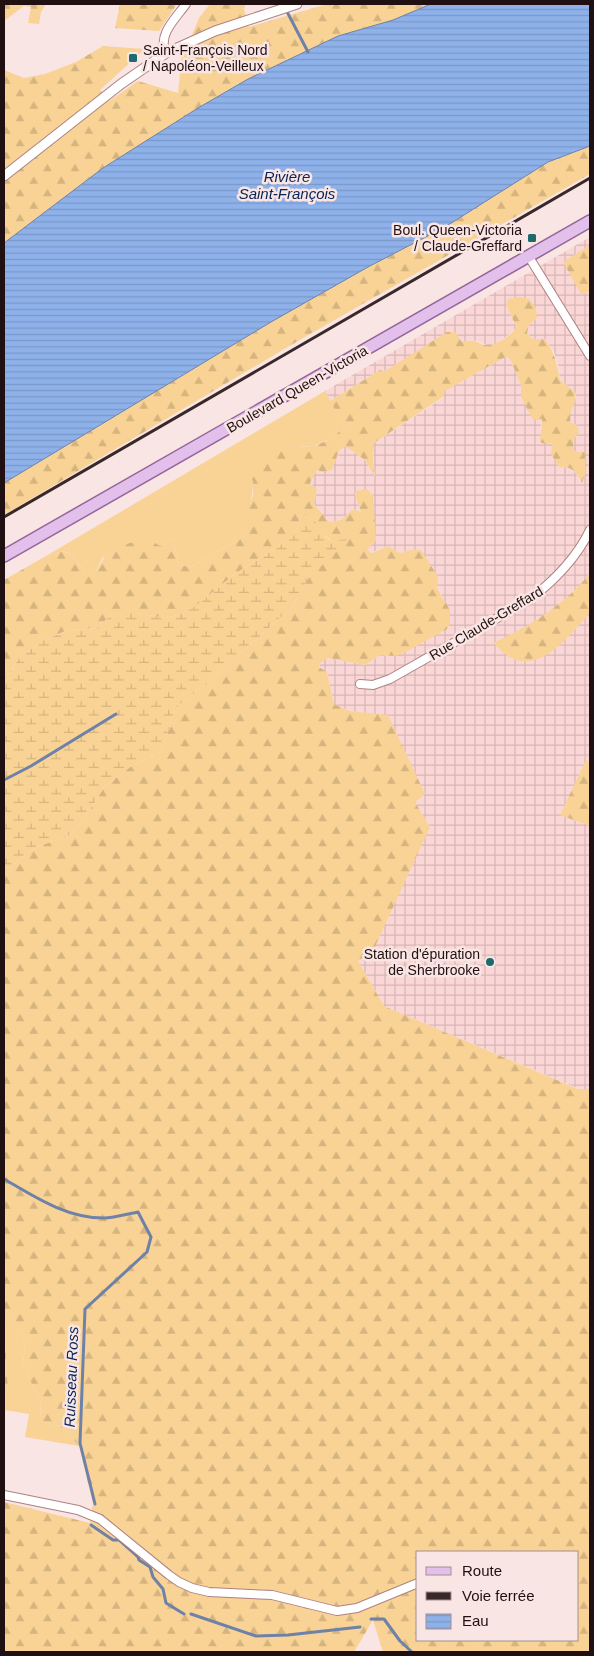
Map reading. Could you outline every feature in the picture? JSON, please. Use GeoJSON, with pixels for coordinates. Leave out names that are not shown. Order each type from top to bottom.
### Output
{"type":"FeatureCollection","features":[{"type":"Feature","properties":{"kind":"main road","name":"Boulevard Queen-Victoria"},"geometry":{"type":"LineString","coordinates":[[4,556],[590,221]]}},
{"type":"Feature","properties":{"kind":"street"},"geometry":{"type":"LineString","coordinates":[[166,53],[163,44],[164,36],[186,4]]}},
{"type":"Feature","properties":{"kind":"street"},"geometry":{"type":"LineString","coordinates":[[4,176],[122,84],[166,53],[208,34],[295,4]]}},
{"type":"Feature","properties":{"kind":"street"},"geometry":{"type":"LineString","coordinates":[[529,257],[590,356]]}},
{"type":"Feature","properties":{"kind":"street","name":"Rue Claude-Greffard"},"geometry":{"type":"LineString","coordinates":[[360,684],[373,685],[390,679],[528,600],[568,564],[590,530]]}},
{"type":"Feature","properties":{"kind":"street"},"geometry":{"type":"LineString","coordinates":[[4,1495],[61,1506],[94,1516],[113,1528],[179,1582],[209,1592],[272,1595],[337,1611],[347,1611],[416,1584]]}},
{"type":"Feature","properties":{"kind":"shaded area"},"geometry":{"type":"Polygon","coordinates":[[[590,237],[590,1089],[579,1089],[384,1006],[358,961],[430,827],[415,802],[388,716],[350,711],[334,704],[327,672],[319,668],[321,661],[328,657],[365,665],[380,655],[394,656],[444,599],[437,588],[436,582],[414,549],[400,553],[387,546],[371,553],[367,550],[373,495],[367,490],[356,491],[355,495],[361,512],[353,509],[341,520],[329,522],[314,504],[317,489],[310,483],[317,469],[338,457],[339,451],[345,446],[365,460],[375,476],[373,461],[374,443],[443,398],[442,392],[507,355],[521,385],[521,397],[542,418],[540,430],[552,442],[581,482],[584,452],[574,451],[569,417],[576,397],[575,392],[560,380],[554,352],[545,339],[533,339],[527,333],[529,325],[506,305],[517,328],[498,343],[489,346],[469,340],[384,371],[380,370],[330,401],[325,391],[590,237]]]}},
{"type":"Feature","properties":{"kind":"green space"},"geometry":{"type":"Polygon","coordinates":[[[4,4],[46,4],[41,12],[39,24],[28,23],[31,7],[24,6],[4,21],[4,4]]]}},
{"type":"Feature","properties":{"kind":"green space"},"geometry":{"type":"Polygon","coordinates":[[[120,4],[177,4],[159,31],[115,28],[120,4]]]}},
{"type":"Feature","properties":{"kind":"green space"},"geometry":{"type":"Polygon","coordinates":[[[210,4],[246,4],[244,9],[249,27],[327,4],[431,4],[393,20],[338,36],[248,79],[103,168],[4,243],[4,70],[24,78],[45,74],[76,62],[103,46],[145,49],[100,90],[109,101],[138,81],[178,93],[181,61],[199,18],[210,4]]]}},
{"type":"Feature","properties":{"kind":"green space"},"geometry":{"type":"Polygon","coordinates":[[[590,146],[590,174],[298,341],[4,515],[4,483],[271,322],[368,267],[445,227],[548,162],[590,146]]]}},
{"type":"Feature","properties":{"kind":"green space"},"geometry":{"type":"Polygon","coordinates":[[[590,245],[590,289],[586,294],[581,294],[563,262],[590,245]]]}},
{"type":"Feature","properties":{"kind":"green space"},"geometry":{"type":"Polygon","coordinates":[[[519,297],[529,299],[536,308],[537,318],[529,325],[527,333],[533,339],[545,339],[555,359],[560,380],[574,391],[576,397],[570,419],[571,423],[577,425],[579,433],[573,440],[574,451],[585,452],[585,474],[582,483],[574,471],[559,467],[551,454],[552,443],[545,444],[540,442],[542,419],[533,420],[521,397],[521,385],[507,356],[443,392],[443,397],[374,443],[373,461],[375,477],[365,460],[345,446],[339,451],[332,470],[323,472],[317,470],[310,483],[317,489],[314,504],[329,522],[341,520],[353,509],[361,512],[355,495],[356,491],[367,489],[373,495],[376,540],[367,550],[372,553],[388,546],[400,553],[414,549],[422,551],[438,577],[437,588],[450,610],[450,623],[447,629],[402,654],[394,656],[380,655],[365,665],[328,658],[321,662],[319,667],[327,672],[334,704],[350,711],[388,715],[425,794],[415,802],[430,827],[372,953],[358,961],[384,1006],[578,1089],[590,1089],[590,1652],[383,1652],[373,1620],[354,1652],[4,1652],[4,1502],[90,1523],[93,1504],[79,1446],[65,1429],[41,1421],[40,1398],[23,1363],[25,1346],[21,1330],[10,1318],[6,1319],[4,1328],[4,876],[19,859],[36,847],[68,836],[85,817],[105,786],[130,767],[162,751],[175,708],[207,684],[292,607],[309,577],[346,540],[334,541],[321,534],[302,515],[293,537],[235,574],[197,605],[178,615],[165,618],[137,613],[113,613],[97,628],[68,630],[40,642],[20,657],[4,681],[4,580],[46,556],[62,551],[72,555],[86,574],[95,573],[110,548],[150,540],[160,546],[173,539],[179,565],[191,567],[245,536],[246,519],[253,495],[253,481],[247,473],[254,463],[264,455],[276,450],[288,447],[312,446],[321,443],[345,427],[330,401],[380,370],[385,371],[447,332],[455,332],[462,342],[474,341],[485,345],[497,343],[517,328],[506,305],[508,299],[519,297]]]}},
{"type":"Feature","properties":{"kind":"green space"},"geometry":{"type":"Polygon","coordinates":[[[325,391],[345,427],[334,437],[313,446],[288,447],[253,481],[245,536],[191,567],[179,565],[173,539],[160,546],[103,557],[95,573],[87,575],[72,555],[63,551],[46,556],[325,391]]]}},
{"type":"Feature","properties":{"kind":"green space"},"geometry":{"type":"Polygon","coordinates":[[[307,514],[317,524],[325,537],[337,540],[347,539],[309,577],[292,607],[207,684],[175,708],[162,751],[130,767],[105,786],[85,817],[68,836],[36,847],[19,859],[4,876],[4,681],[20,657],[40,642],[68,630],[97,628],[113,613],[137,613],[165,618],[178,615],[197,605],[235,574],[293,537],[302,515],[307,514]]]}},
{"type":"Feature","properties":{"kind":"green space"},"geometry":{"type":"Polygon","coordinates":[[[590,573],[590,613],[555,649],[545,656],[523,661],[508,657],[493,643],[546,614],[570,595],[590,573]]]}},
{"type":"Feature","properties":{"kind":"green space"},"geometry":{"type":"Polygon","coordinates":[[[586,760],[590,762],[590,826],[560,815],[586,760]]]}},
{"type":"Feature","properties":{"kind":"green space"},"geometry":{"type":"Polygon","coordinates":[[[10,1318],[21,1329],[25,1346],[23,1363],[40,1398],[41,1421],[65,1429],[79,1446],[25,1437],[29,1414],[4,1410],[4,1391],[8,1389],[4,1328],[6,1319],[10,1318]]]}},
{"type":"Feature","properties":{"kind":"green space"},"geometry":{"type":"Polygon","coordinates":[[[4,1328],[8,1389],[4,1391],[4,1328]]]}},
{"type":"Feature","properties":{"kind":"water","name":"Rivière Saint-François"},"geometry":{"type":"Polygon","coordinates":[[[431,4],[590,4],[590,146],[548,162],[445,227],[368,267],[271,322],[4,483],[4,243],[103,168],[248,79],[338,36],[393,20],[431,4]]]}},
{"type":"Feature","properties":{"kind":"waterway"},"geometry":{"type":"LineString","coordinates":[[283,4],[308,52]]}},
{"type":"Feature","properties":{"kind":"waterway"},"geometry":{"type":"LineString","coordinates":[[4,780],[31,766],[116,714]]}},
{"type":"Feature","properties":{"kind":"waterway","name":"Ruisseau Ross"},"geometry":{"type":"LineString","coordinates":[[4,1179],[51,1205],[77,1214],[104,1218],[138,1212],[151,1237],[147,1252],[85,1309],[80,1443],[95,1504]]}},
{"type":"Feature","properties":{"kind":"waterway","name":"Ruisseau Ross"},"geometry":{"type":"LineString","coordinates":[[91,1525],[113,1540],[119,1540],[139,1560],[150,1567],[153,1577],[163,1589],[166,1603],[184,1614]]}},
{"type":"Feature","properties":{"kind":"waterway","name":"Ruisseau Ross"},"geometry":{"type":"LineString","coordinates":[[191,1614],[256,1636],[288,1635],[360,1627]]}},
{"type":"Feature","properties":{"kind":"waterway","name":"Ruisseau Ross"},"geometry":{"type":"LineString","coordinates":[[371,1619],[384,1619],[400,1641],[412,1652]]}},
{"type":"Feature","properties":{"kind":"railway"},"geometry":{"type":"LineString","coordinates":[[4,517],[590,178]]}},
{"type":"Feature","properties":{"kind":"place","name":"Saint-François Nord / Napoléon-Veilleux"},"geometry":{"type":"Point","coordinates":[133,58]}},
{"type":"Feature","properties":{"kind":"place","name":"Boul. Queen-Victoria / Claude-Greffard"},"geometry":{"type":"Point","coordinates":[532,238]}},
{"type":"Feature","properties":{"kind":"place","name":"Station d'épuration de Sherbrooke"},"geometry":{"type":"Point","coordinates":[490,962]}}]}
